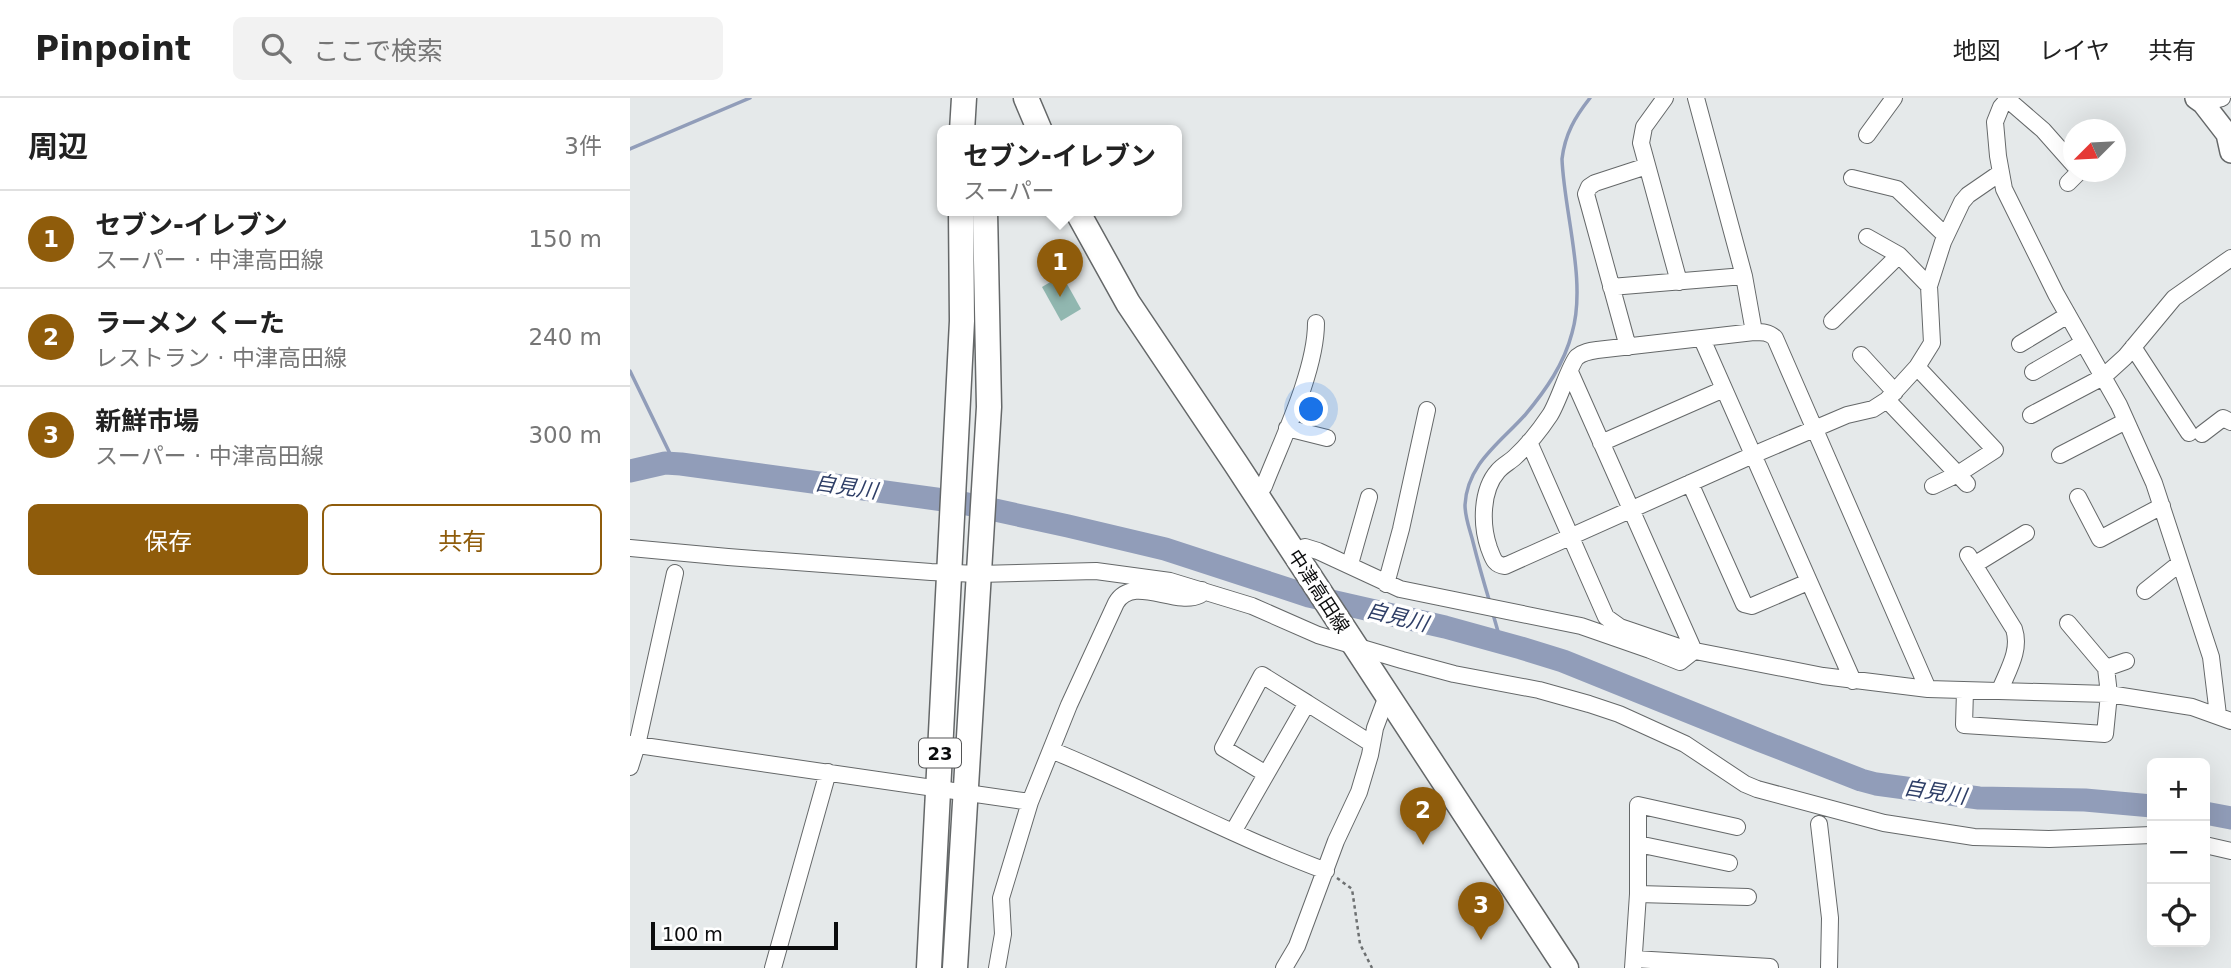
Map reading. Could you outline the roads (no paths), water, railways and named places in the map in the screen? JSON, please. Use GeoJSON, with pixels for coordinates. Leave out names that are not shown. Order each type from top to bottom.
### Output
{"type":"FeatureCollection","features":[{"type":"Feature","properties":{"kind":"main road"},"geometry":{"type":"LineString","coordinates":[[957,98],[959,125]]}},
{"type":"Feature","properties":{"kind":"main road"},"geometry":{"type":"LineString","coordinates":[[961,125],[964,98]]}},
{"type":"Feature","properties":{"kind":"main road"},"geometry":{"type":"LineString","coordinates":[[978,98],[980,125]]}},
{"type":"Feature","properties":{"kind":"main road"},"geometry":{"type":"LineString","coordinates":[[1026,98],[1037,125]]}},
{"type":"Feature","properties":{"kind":"main road","name":"23"},"geometry":{"type":"LineString","coordinates":[[929,968],[963,287],[961,216]]}},
{"type":"Feature","properties":{"kind":"main road","name":"23"},"geometry":{"type":"LineString","coordinates":[[955,968],[989,407],[985,216]]}},
{"type":"Feature","properties":{"kind":"main road","name":"中津高田線"},"geometry":{"type":"LineString","coordinates":[[1080,216],[1128,303],[1566,968]]}},
{"type":"Feature","properties":{"kind":"street"},"geometry":{"type":"LineString","coordinates":[[1665,98],[1649,117],[1641,134],[1641,143],[1679,282]]}},
{"type":"Feature","properties":{"kind":"street"},"geometry":{"type":"LineString","coordinates":[[1696,98],[1744,276],[1754,332]]}},
{"type":"Feature","properties":{"kind":"street"},"geometry":{"type":"LineString","coordinates":[[1867,135],[1894,98]]}},
{"type":"Feature","properties":{"kind":"street"},"geometry":{"type":"LineString","coordinates":[[2063,153],[2043,130],[2008,99],[2001,107],[1995,122],[2000,173],[2010,202],[2143,457],[2162,506],[2211,657],[2225,718]]}},
{"type":"Feature","properties":{"kind":"street"},"geometry":{"type":"LineString","coordinates":[[2207,100],[2230,141]]}},
{"type":"Feature","properties":{"kind":"street"},"geometry":{"type":"LineString","coordinates":[[1628,347],[1586,194],[1589,187],[1595,183],[1647,166]]}},
{"type":"Feature","properties":{"kind":"street"},"geometry":{"type":"LineString","coordinates":[[1928,689],[1814,429],[1774,338],[1764,332],[1587,351],[1575,358],[1554,409],[1530,442],[1498,471],[1492,480],[1486,502],[1483,526],[1493,560],[1499,566],[1505,566],[1753,455],[1814,429],[1847,415],[1873,409],[1891,396],[1917,367],[1932,343],[1929,286],[1946,236],[1968,195],[2000,173]]}},
{"type":"Feature","properties":{"kind":"street"},"geometry":{"type":"LineString","coordinates":[[1852,178],[1897,189],[1946,236]]}},
{"type":"Feature","properties":{"kind":"street"},"geometry":{"type":"LineString","coordinates":[[1867,237],[1899,255],[1929,286]]}},
{"type":"Feature","properties":{"kind":"street"},"geometry":{"type":"LineString","coordinates":[[1832,321],[1899,255]]}},
{"type":"Feature","properties":{"kind":"street"},"geometry":{"type":"LineString","coordinates":[[2031,415],[2103,377],[2133,347],[2174,298],[2231,258]]}},
{"type":"Feature","properties":{"kind":"street"},"geometry":{"type":"LineString","coordinates":[[1611,287],[1744,276]]}},
{"type":"Feature","properties":{"kind":"street"},"geometry":{"type":"LineString","coordinates":[[2020,344],[2067,315]]}},
{"type":"Feature","properties":{"kind":"street"},"geometry":{"type":"LineString","coordinates":[[1257,496],[1264,486],[1287,428],[1312,356],[1316,341],[1316,323]]}},
{"type":"Feature","properties":{"kind":"street"},"geometry":{"type":"LineString","coordinates":[[1702,339],[1853,681]]}},
{"type":"Feature","properties":{"kind":"street"},"geometry":{"type":"LineString","coordinates":[[2033,372],[2083,343]]}},
{"type":"Feature","properties":{"kind":"street"},"geometry":{"type":"LineString","coordinates":[[2133,347],[2195,434],[2223,418],[2231,422]]}},
{"type":"Feature","properties":{"kind":"street"},"geometry":{"type":"LineString","coordinates":[[1861,355],[1891,396],[1963,479]]}},
{"type":"Feature","properties":{"kind":"street"},"geometry":{"type":"LineString","coordinates":[[1917,367],[1995,450],[1963,479],[1933,486]]}},
{"type":"Feature","properties":{"kind":"street"},"geometry":{"type":"LineString","coordinates":[[1570,372],[1694,651]]}},
{"type":"Feature","properties":{"kind":"street"},"geometry":{"type":"LineString","coordinates":[[1601,443],[1724,389]]}},
{"type":"Feature","properties":{"kind":"street"},"geometry":{"type":"LineString","coordinates":[[1387,584],[1427,410]]}},
{"type":"Feature","properties":{"kind":"street"},"geometry":{"type":"LineString","coordinates":[[2060,455],[2126,421]]}},
{"type":"Feature","properties":{"kind":"street"},"geometry":{"type":"LineString","coordinates":[[1287,428],[1327,439]]}},
{"type":"Feature","properties":{"kind":"street"},"geometry":{"type":"LineString","coordinates":[[1530,442],[1605,617],[1611,622],[1694,651],[1853,681],[1965,691],[2109,694],[2192,707],[2225,718]]}},
{"type":"Feature","properties":{"kind":"street"},"geometry":{"type":"LineString","coordinates":[[1690,482],[1744,604],[1752,606],[1808,582]]}},
{"type":"Feature","properties":{"kind":"street"},"geometry":{"type":"LineString","coordinates":[[1350,565],[1369,497]]}},
{"type":"Feature","properties":{"kind":"street"},"geometry":{"type":"LineString","coordinates":[[2078,497],[2099,538],[2162,506]]}},
{"type":"Feature","properties":{"kind":"street"},"geometry":{"type":"LineString","coordinates":[[2000,690],[2015,655],[2017,636],[1971,560],[2026,533]]}},
{"type":"Feature","properties":{"kind":"street"},"geometry":{"type":"LineString","coordinates":[[1294,552],[1305,547],[1350,565],[1387,584],[1416,593],[1581,626],[1680,662],[1694,651]]}},
{"type":"Feature","properties":{"kind":"street"},"geometry":{"type":"LineString","coordinates":[[630,548],[978,574],[1096,571],[1170,582],[1252,606],[1318,635],[1351,640],[1436,670],[1539,690],[1590,704],[1685,744],[1745,784],[1845,814],[1974,837],[2049,839],[2147,835]]}},
{"type":"Feature","properties":{"kind":"street"},"geometry":{"type":"LineString","coordinates":[[2145,591],[2180,563]]}},
{"type":"Feature","properties":{"kind":"street"},"geometry":{"type":"LineString","coordinates":[[630,767],[675,573]]}},
{"type":"Feature","properties":{"kind":"street"},"geometry":{"type":"LineString","coordinates":[[997,968],[1003,934],[1001,898],[1030,803],[1069,705],[1119,597],[1136,591],[1188,598],[1200,595],[1202,590]]}},
{"type":"Feature","properties":{"kind":"street"},"geometry":{"type":"LineString","coordinates":[[1965,691],[1964,725],[2105,734],[2109,694],[2106,668],[2068,623]]}},
{"type":"Feature","properties":{"kind":"street"},"geometry":{"type":"LineString","coordinates":[[2106,668],[2126,661]]}},
{"type":"Feature","properties":{"kind":"street"},"geometry":{"type":"LineString","coordinates":[[1266,774],[1223,748],[1262,675],[1372,744]]}},
{"type":"Feature","properties":{"kind":"street"},"geometry":{"type":"LineString","coordinates":[[1284,968],[1297,946],[1336,841],[1359,792],[1375,728],[1387,696]]}},
{"type":"Feature","properties":{"kind":"street"},"geometry":{"type":"LineString","coordinates":[[1234,832],[1307,703]]}},
{"type":"Feature","properties":{"kind":"street"},"geometry":{"type":"LineString","coordinates":[[633,745],[965,791],[1030,803]]}},
{"type":"Feature","properties":{"kind":"street"},"geometry":{"type":"LineString","coordinates":[[1051,750],[1118,777],[1277,852],[1326,871]]}},
{"type":"Feature","properties":{"kind":"street"},"geometry":{"type":"LineString","coordinates":[[773,968],[828,772]]}},
{"type":"Feature","properties":{"kind":"street"},"geometry":{"type":"LineString","coordinates":[[1737,827],[1638,805],[1638,894],[1633,963],[1770,967]]}},
{"type":"Feature","properties":{"kind":"street"},"geometry":{"type":"LineString","coordinates":[[1819,824],[1830,918],[1829,968]]}},
{"type":"Feature","properties":{"kind":"street"},"geometry":{"type":"LineString","coordinates":[[1638,844],[1729,863]]}},
{"type":"Feature","properties":{"kind":"street"},"geometry":{"type":"LineString","coordinates":[[2210,846],[2231,850]]}},
{"type":"Feature","properties":{"kind":"street"},"geometry":{"type":"LineString","coordinates":[[1638,894],[1748,897]]}},
{"type":"Feature","properties":{"kind":"waterway"},"geometry":{"type":"LineString","coordinates":[[630,149],[750,98]]}},
{"type":"Feature","properties":{"kind":"waterway"},"geometry":{"type":"LineString","coordinates":[[1490,603],[1467,519],[1467,491],[1486,455],[1525,415],[1547,386],[1569,344],[1576,313],[1577,292],[1562,159],[1572,126],[1590,98]]}},
{"type":"Feature","properties":{"kind":"waterway"},"geometry":{"type":"LineString","coordinates":[[630,371],[675,464]]}},
{"type":"Feature","properties":{"kind":"waterway","name":"自見川"},"geometry":{"type":"LineString","coordinates":[[630,471],[665,463],[681,464],[958,502],[1068,526],[1165,549],[1309,596],[1445,627],[1563,661],[1876,784],[1979,798],[2085,800],[2147,806]]}},
{"type":"Feature","properties":{"kind":"waterway"},"geometry":{"type":"LineString","coordinates":[[1493,614],[1501,642]]}},
{"type":"Feature","properties":{"kind":"waterway","name":"自見川"},"geometry":{"type":"LineString","coordinates":[[2210,814],[2231,818]]}},
{"type":"Feature","properties":{"kind":"place","name":"セブン-イレブン"},"geometry":{"type":"Point","coordinates":[1060,297]}},
{"type":"Feature","properties":{"kind":"place","name":"ラーメン くーた"},"geometry":{"type":"Point","coordinates":[1423,845]}},
{"type":"Feature","properties":{"kind":"place","name":"新鮮市場"},"geometry":{"type":"Point","coordinates":[1481,940]}}]}
